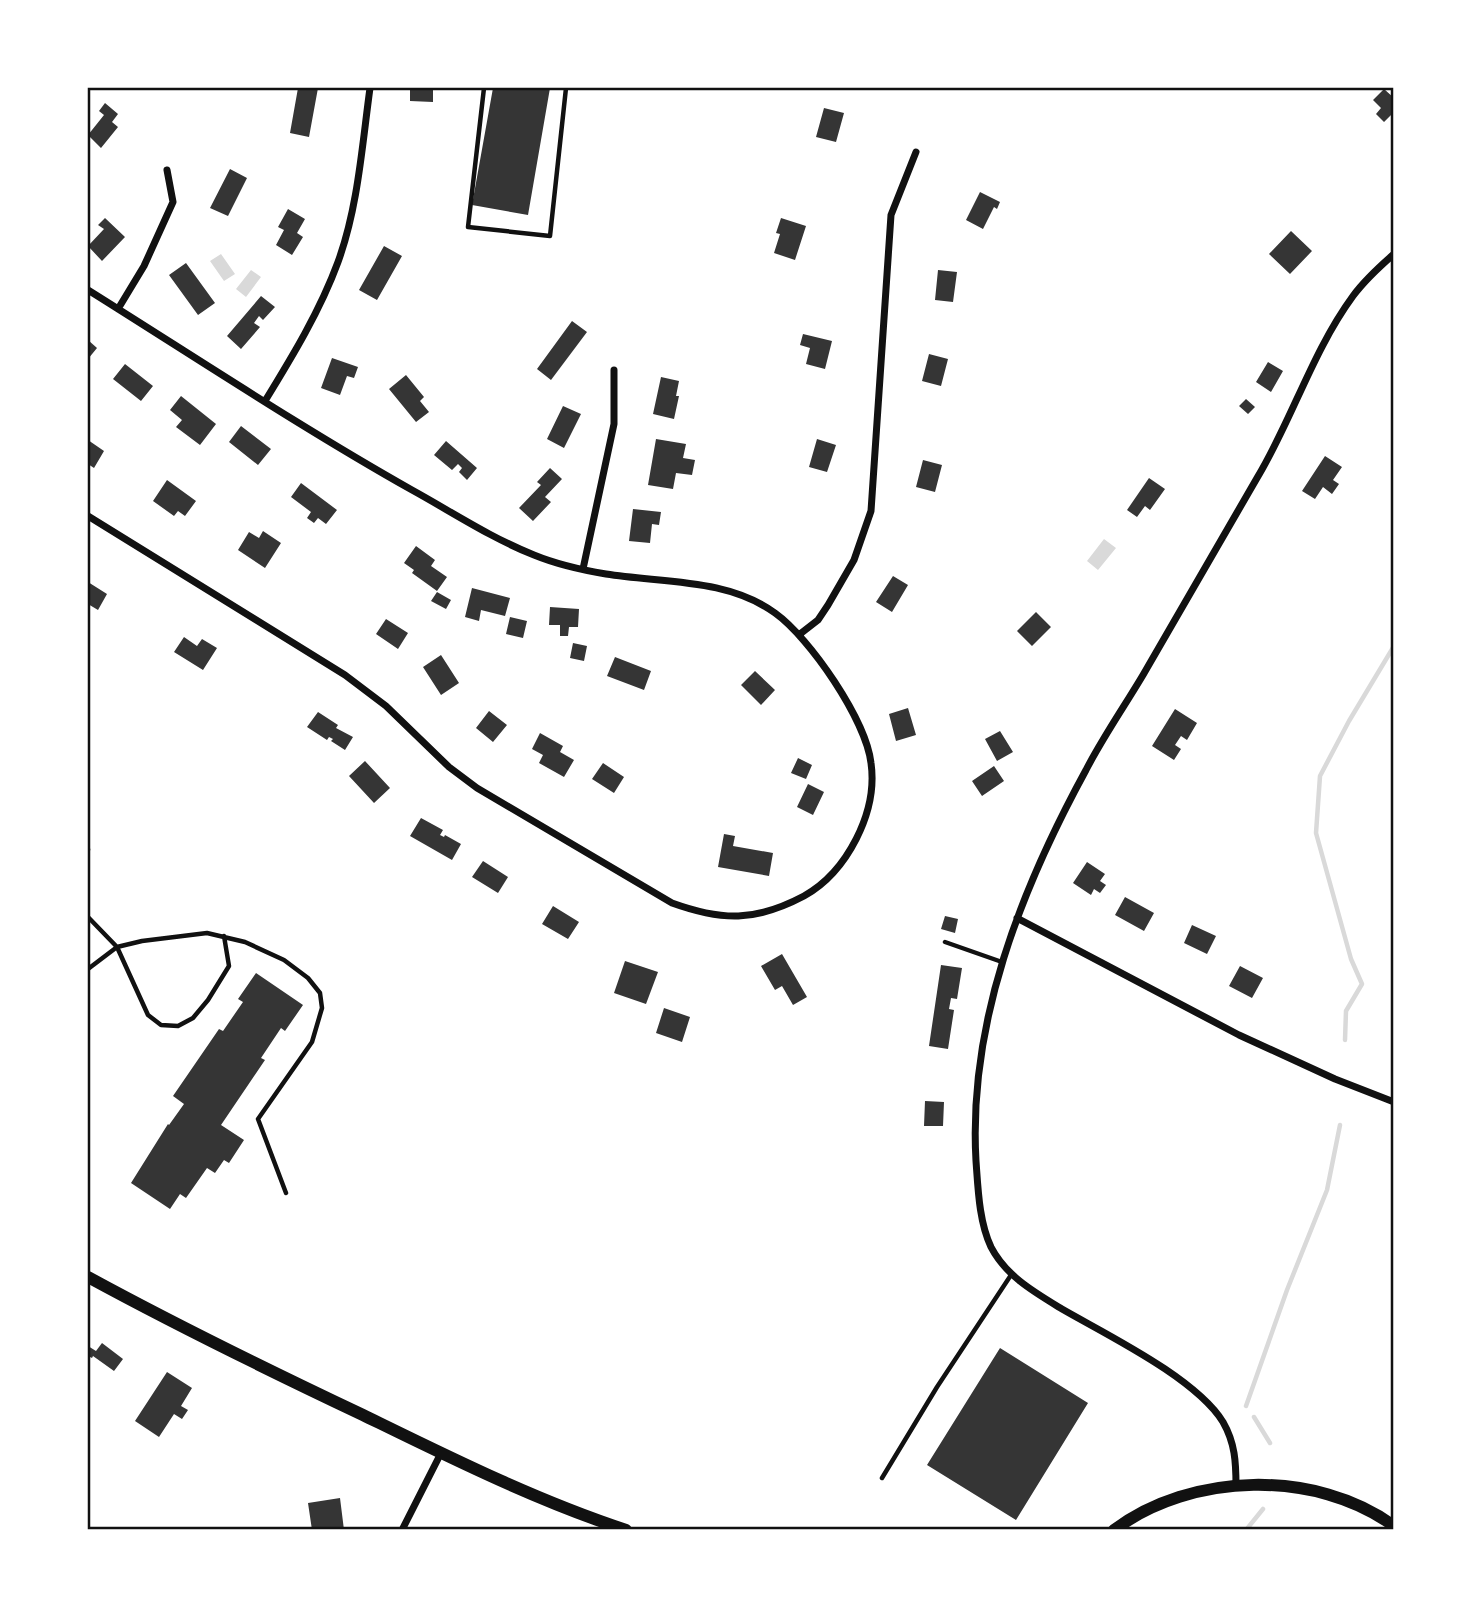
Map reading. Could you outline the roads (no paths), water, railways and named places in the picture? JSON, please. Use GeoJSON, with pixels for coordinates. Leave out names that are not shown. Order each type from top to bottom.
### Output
{"type":"FeatureCollection","features":[{"type":"Feature","properties":{"kind":"main road"},"geometry":{"type":"LineString","coordinates":[[88,1277],[170,1322],[441,1452],[563,1507],[626,1530]]}},
{"type":"Feature","properties":{"kind":"main road"},"geometry":{"type":"LineString","coordinates":[[1114,1530],[1141,1513],[1166,1502],[1211,1489],[1236,1486],[1277,1486],[1307,1490],[1359,1507],[1394,1526]]}},
{"type":"Feature","properties":{"kind":"street"},"geometry":{"type":"LineString","coordinates":[[265,401],[317,309],[338,262],[356,195],[370,88]]}},
{"type":"Feature","properties":{"kind":"street"},"geometry":{"type":"LineString","coordinates":[[800,634],[818,620],[835,594],[854,561],[871,511],[891,215],[916,152]]}},
{"type":"Feature","properties":{"kind":"street"},"geometry":{"type":"LineString","coordinates":[[118,309],[144,265],[173,202],[167,170]]}},
{"type":"Feature","properties":{"kind":"street"},"geometry":{"type":"LineString","coordinates":[[1236,1486],[1233,1444],[1223,1422],[1202,1398],[1175,1376],[1041,1296],[1011,1275],[994,1252],[985,1234],[975,1147],[984,1042],[1002,962],[1017,918],[1055,830],[1087,767],[1265,466],[1326,340],[1353,296],[1394,254]]}},
{"type":"Feature","properties":{"kind":"street"},"geometry":{"type":"LineString","coordinates":[[88,290],[366,464],[504,542],[536,556],[583,569],[662,579],[730,592],[762,605],[800,634],[845,699],[860,730],[871,763],[871,797],[861,830],[843,860],[819,886],[773,909],[739,917],[705,914],[672,903],[477,788],[449,767],[386,706],[345,674],[88,516]]}},
{"type":"Feature","properties":{"kind":"street"},"geometry":{"type":"LineString","coordinates":[[583,569],[614,424],[614,370]]}},
{"type":"Feature","properties":{"kind":"street"},"geometry":{"type":"LineString","coordinates":[[1017,918],[1239,1035],[1335,1079],[1394,1102]]}},
{"type":"Feature","properties":{"kind":"street"},"geometry":{"type":"LineString","coordinates":[[402,1530],[441,1452]]}},
{"type":"Feature","properties":{"kind":"lane"},"geometry":{"type":"LineString","coordinates":[[484,88],[468,227],[550,236],[566,88]]}},
{"type":"Feature","properties":{"kind":"lane"},"geometry":{"type":"LineString","coordinates":[[88,917],[117,947],[148,1015],[161,1025],[178,1026],[193,1018],[208,1000],[229,966],[224,936]]}},
{"type":"Feature","properties":{"kind":"lane"},"geometry":{"type":"LineString","coordinates":[[88,970],[117,947],[207,933],[245,942],[284,960],[307,978],[320,993],[322,1008],[312,1042],[258,1119],[286,1193]]}},
{"type":"Feature","properties":{"kind":"lane"},"geometry":{"type":"LineString","coordinates":[[944,942],[1002,962]]}},
{"type":"Feature","properties":{"kind":"lane"},"geometry":{"type":"LineString","coordinates":[[881,1478],[1011,1275]]}},
{"type":"Feature","properties":{"kind":"waterway"},"geometry":{"type":"LineString","coordinates":[[1345,1040],[1346,1011],[1362,984],[1351,959],[1316,833],[1320,776],[1394,646]]}},
{"type":"Feature","properties":{"kind":"waterway"},"geometry":{"type":"LineString","coordinates":[[1246,1406],[1287,1290],[1327,1190],[1340,1125]]}},
{"type":"Feature","properties":{"kind":"waterway"},"geometry":{"type":"LineString","coordinates":[[1254,1417],[1270,1443]]}},
{"type":"Feature","properties":{"kind":"waterway"},"geometry":{"type":"LineString","coordinates":[[1246,1530],[1263,1509]]}}]}
